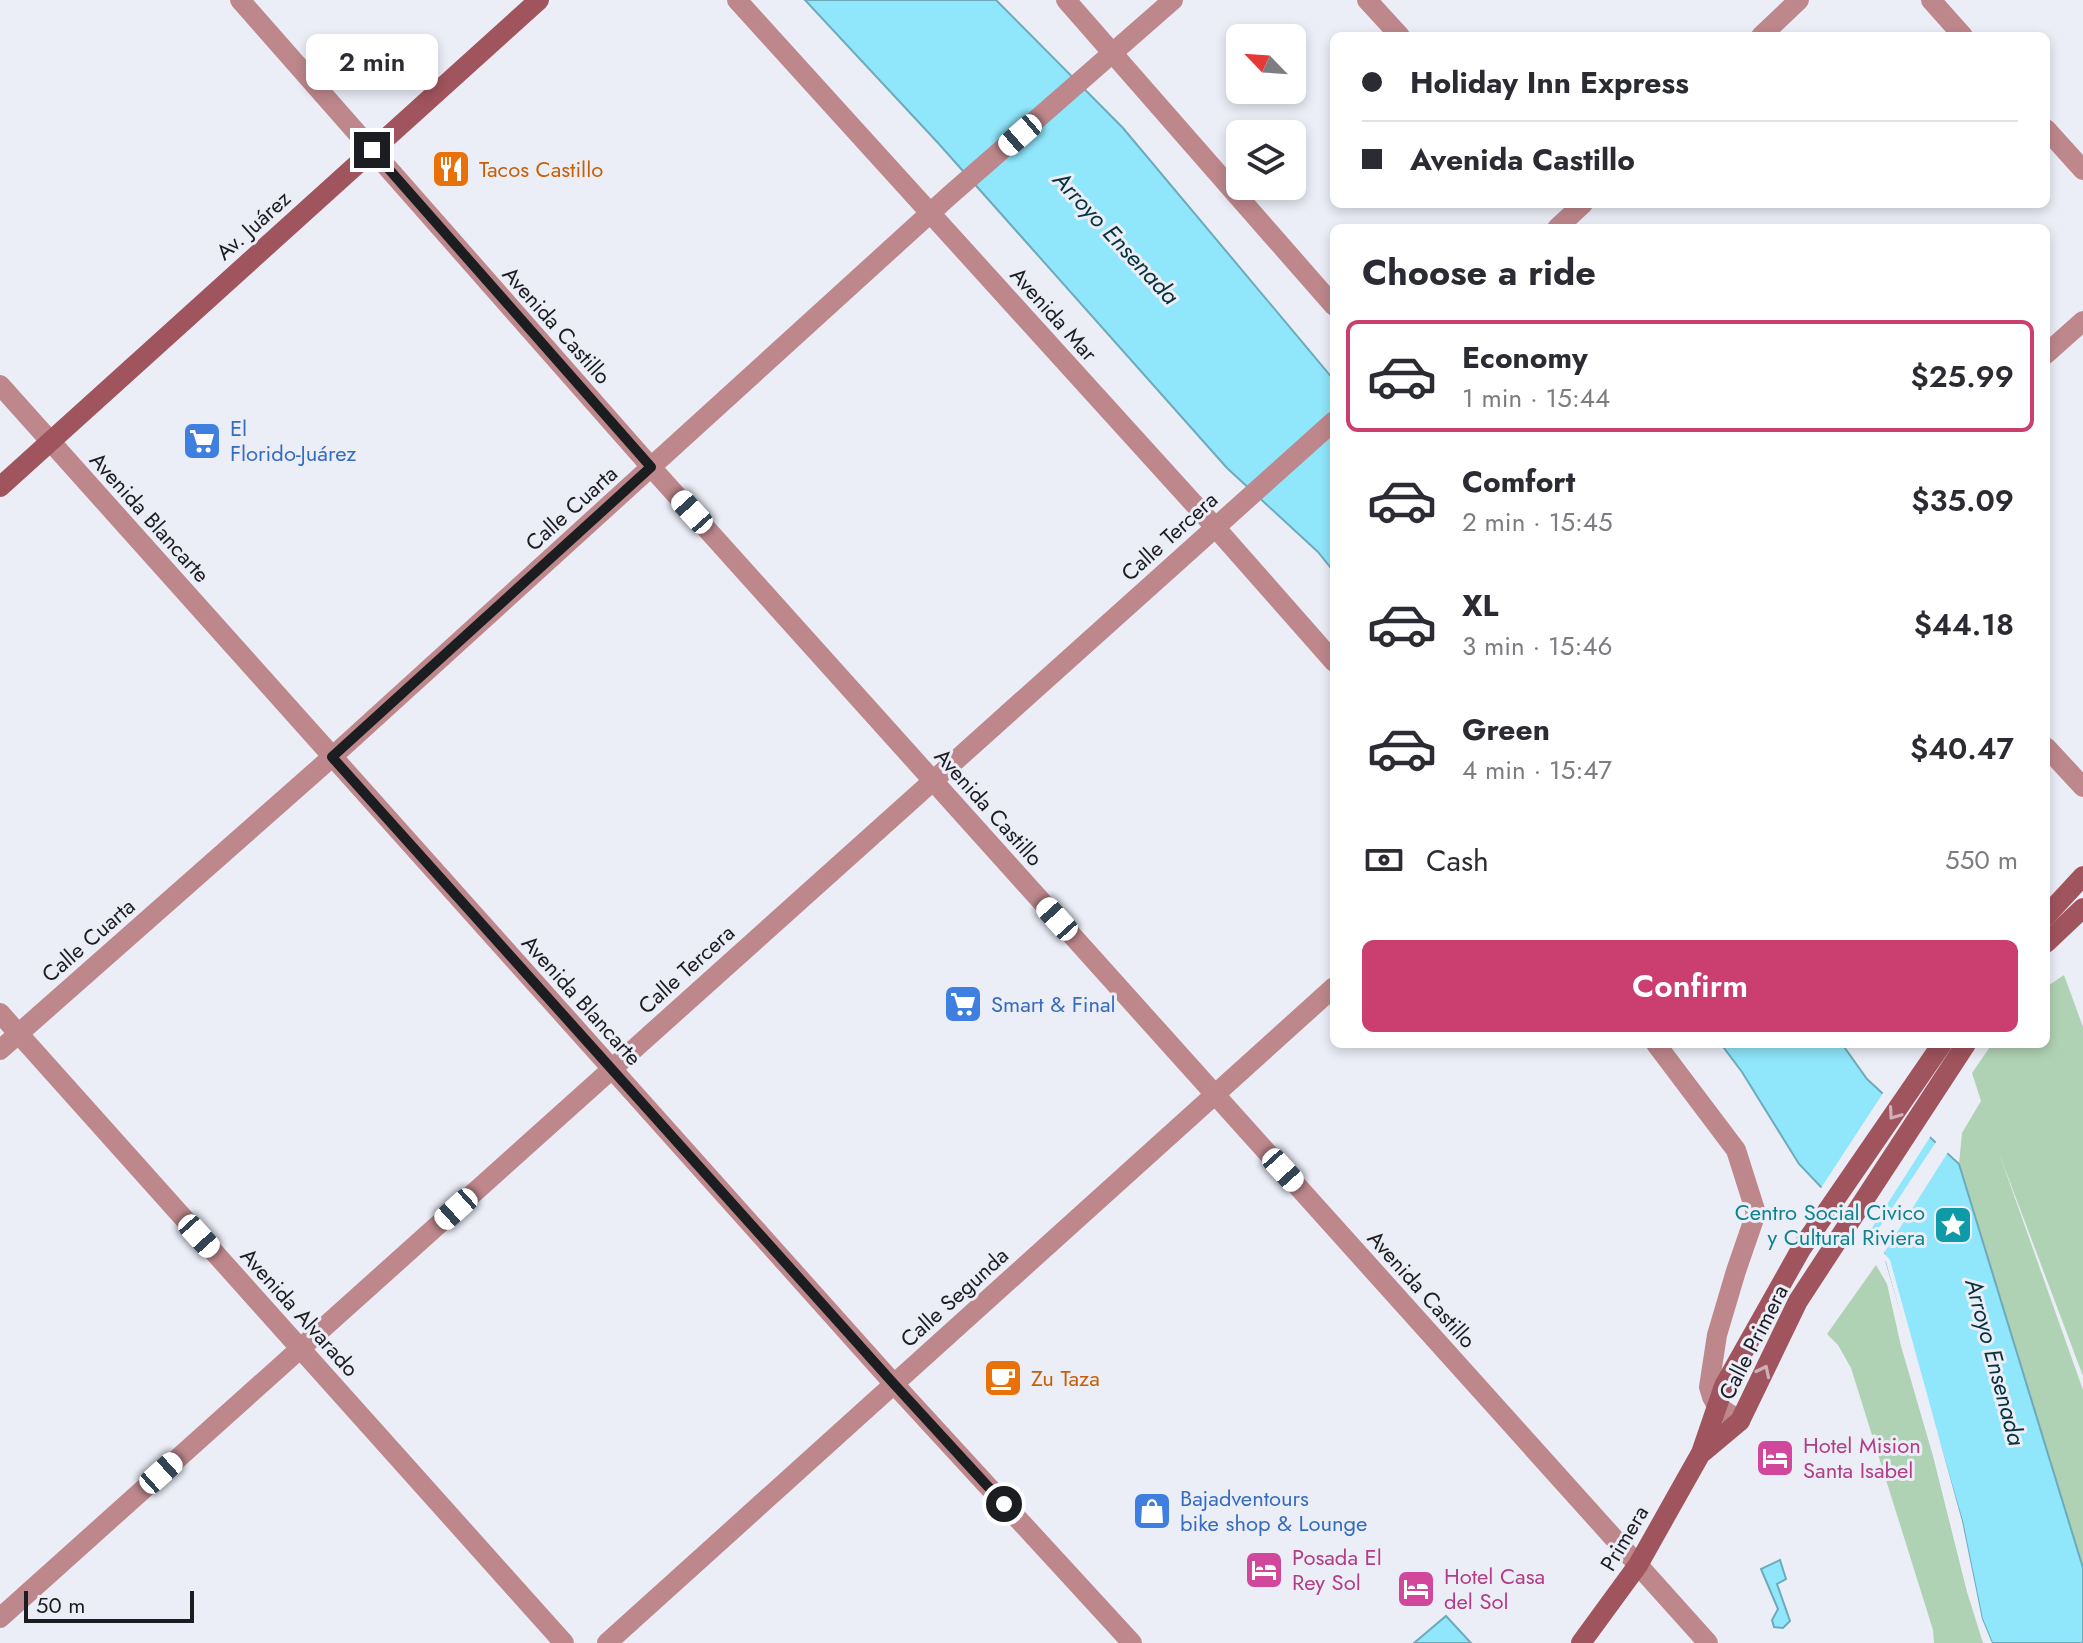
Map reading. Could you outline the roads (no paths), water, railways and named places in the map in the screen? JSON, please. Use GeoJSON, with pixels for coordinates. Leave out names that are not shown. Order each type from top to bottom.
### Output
{"type":"FeatureCollection","features":[{"type":"Feature","properties":{"kind":"main road","name":"Av. Juárez"},"geometry":{"type":"LineString","coordinates":[[0,487],[539,0]]}},
{"type":"Feature","properties":{"kind":"main road"},"geometry":{"type":"LineString","coordinates":[[2050,912],[2083,876]]}},
{"type":"Feature","properties":{"kind":"main road"},"geometry":{"type":"LineString","coordinates":[[2050,939],[2083,908]]}},
{"type":"Feature","properties":{"kind":"main road","name":"Calle Primera"},"geometry":{"type":"LineString","coordinates":[[1701,1453],[1724,1386],[1801,1249],[1945,1052]]}},
{"type":"Feature","properties":{"kind":"main road","name":"Calle Primera"},"geometry":{"type":"LineString","coordinates":[[1701,1453],[1740,1421],[1798,1301],[1945,1052]]}},
{"type":"Feature","properties":{"kind":"main road","name":"Primera"},"geometry":{"type":"LineString","coordinates":[[1581,1643],[1638,1565],[1701,1453]]}},
{"type":"Feature","properties":{"kind":"street","name":"Avenida Castillo"},"geometry":{"type":"LineString","coordinates":[[240,0],[651,467],[1708,1643]]}},
{"type":"Feature","properties":{"kind":"street","name":"Avenida Mar"},"geometry":{"type":"LineString","coordinates":[[737,0],[1330,657]]}},
{"type":"Feature","properties":{"kind":"street"},"geometry":{"type":"LineString","coordinates":[[1066,0],[1330,301]]}},
{"type":"Feature","properties":{"kind":"street","name":"Calle Cuarta"},"geometry":{"type":"LineString","coordinates":[[0,1050],[332,757],[949,196],[1173,0]]}},
{"type":"Feature","properties":{"kind":"street"},"geometry":{"type":"LineString","coordinates":[[1367,0],[1396,32]]}},
{"type":"Feature","properties":{"kind":"street"},"geometry":{"type":"LineString","coordinates":[[1765,32],[1799,0]]}},
{"type":"Feature","properties":{"kind":"street"},"geometry":{"type":"LineString","coordinates":[[1931,0],[1959,32]]}},
{"type":"Feature","properties":{"kind":"street"},"geometry":{"type":"LineString","coordinates":[[2050,133],[2083,170]]}},
{"type":"Feature","properties":{"kind":"street"},"geometry":{"type":"LineString","coordinates":[[2050,346],[2083,321]]}},
{"type":"Feature","properties":{"kind":"street","name":"Avenida Blancarte"},"geometry":{"type":"LineString","coordinates":[[0,385],[894,1384],[1132,1643]]}},
{"type":"Feature","properties":{"kind":"street","name":"Calle Tercera"},"geometry":{"type":"LineString","coordinates":[[0,1618],[1330,425]]}},
{"type":"Feature","properties":{"kind":"street"},"geometry":{"type":"LineString","coordinates":[[2050,751],[2083,787]]}},
{"type":"Feature","properties":{"kind":"street","name":"Calle Segunda"},"geometry":{"type":"LineString","coordinates":[[607,1643],[1330,991]]}},
{"type":"Feature","properties":{"kind":"street","name":"Avenida Alvarado"},"geometry":{"type":"LineString","coordinates":[[0,1013],[564,1643]]}},
{"type":"Feature","properties":{"kind":"street"},"geometry":{"type":"LineString","coordinates":[[1659,1048],[1736,1150],[1756,1213],[1717,1335],[1709,1387],[1717,1406],[1740,1421]]}},
{"type":"Feature","properties":{"kind":"water","name":"Arroyo Ensenada"},"geometry":{"type":"Polygon","coordinates":[[[805,0],[996,0],[1123,128],[1330,375],[1330,567],[1318,552],[1227,468],[939,144],[805,0]]]}},
{"type":"Feature","properties":{"kind":"water","name":"Arroyo Ensenada"},"geometry":{"type":"Polygon","coordinates":[[[1724,1048],[1845,1048],[1867,1079],[1959,1164],[2083,1568],[2083,1643],[1992,1643],[1982,1619],[1962,1521],[1884,1253],[1799,1164],[1724,1048]]]}},
{"type":"Feature","properties":{"kind":"water"},"geometry":{"type":"Polygon","coordinates":[[[1780,1560],[1786,1579],[1777,1584],[1790,1621],[1783,1628],[1774,1627],[1772,1620],[1778,1609],[1761,1569],[1780,1560]]]}},
{"type":"Feature","properties":{"kind":"water"},"geometry":{"type":"Polygon","coordinates":[[[1446,1616],[1471,1643],[1414,1643],[1446,1616]]]}},
{"type":"Feature","properties":{"kind":"place","name":"Tacos Castillo"},"geometry":{"type":"Point","coordinates":[451,169]}},
{"type":"Feature","properties":{"kind":"place","name":"El Florido-Juárez"},"geometry":{"type":"Point","coordinates":[202,441]}},
{"type":"Feature","properties":{"kind":"place","name":"Smart & Final"},"geometry":{"type":"Point","coordinates":[963,1004]}},
{"type":"Feature","properties":{"kind":"place","name":"Centro Social Civico y Cultural Riviera"},"geometry":{"type":"Point","coordinates":[1953,1225]}},
{"type":"Feature","properties":{"kind":"place","name":"Zu Taza"},"geometry":{"type":"Point","coordinates":[1003,1378]}},
{"type":"Feature","properties":{"kind":"place","name":"Hotel Mision Santa Isabel"},"geometry":{"type":"Point","coordinates":[1775,1458]}},
{"type":"Feature","properties":{"kind":"place","name":"Bajadventours bike shop & Lounge"},"geometry":{"type":"Point","coordinates":[1152,1511]}},
{"type":"Feature","properties":{"kind":"place","name":"Posada El Rey Sol"},"geometry":{"type":"Point","coordinates":[1264,1570]}},
{"type":"Feature","properties":{"kind":"place","name":"Hotel Casa del Sol"},"geometry":{"type":"Point","coordinates":[1416,1589]}}]}
